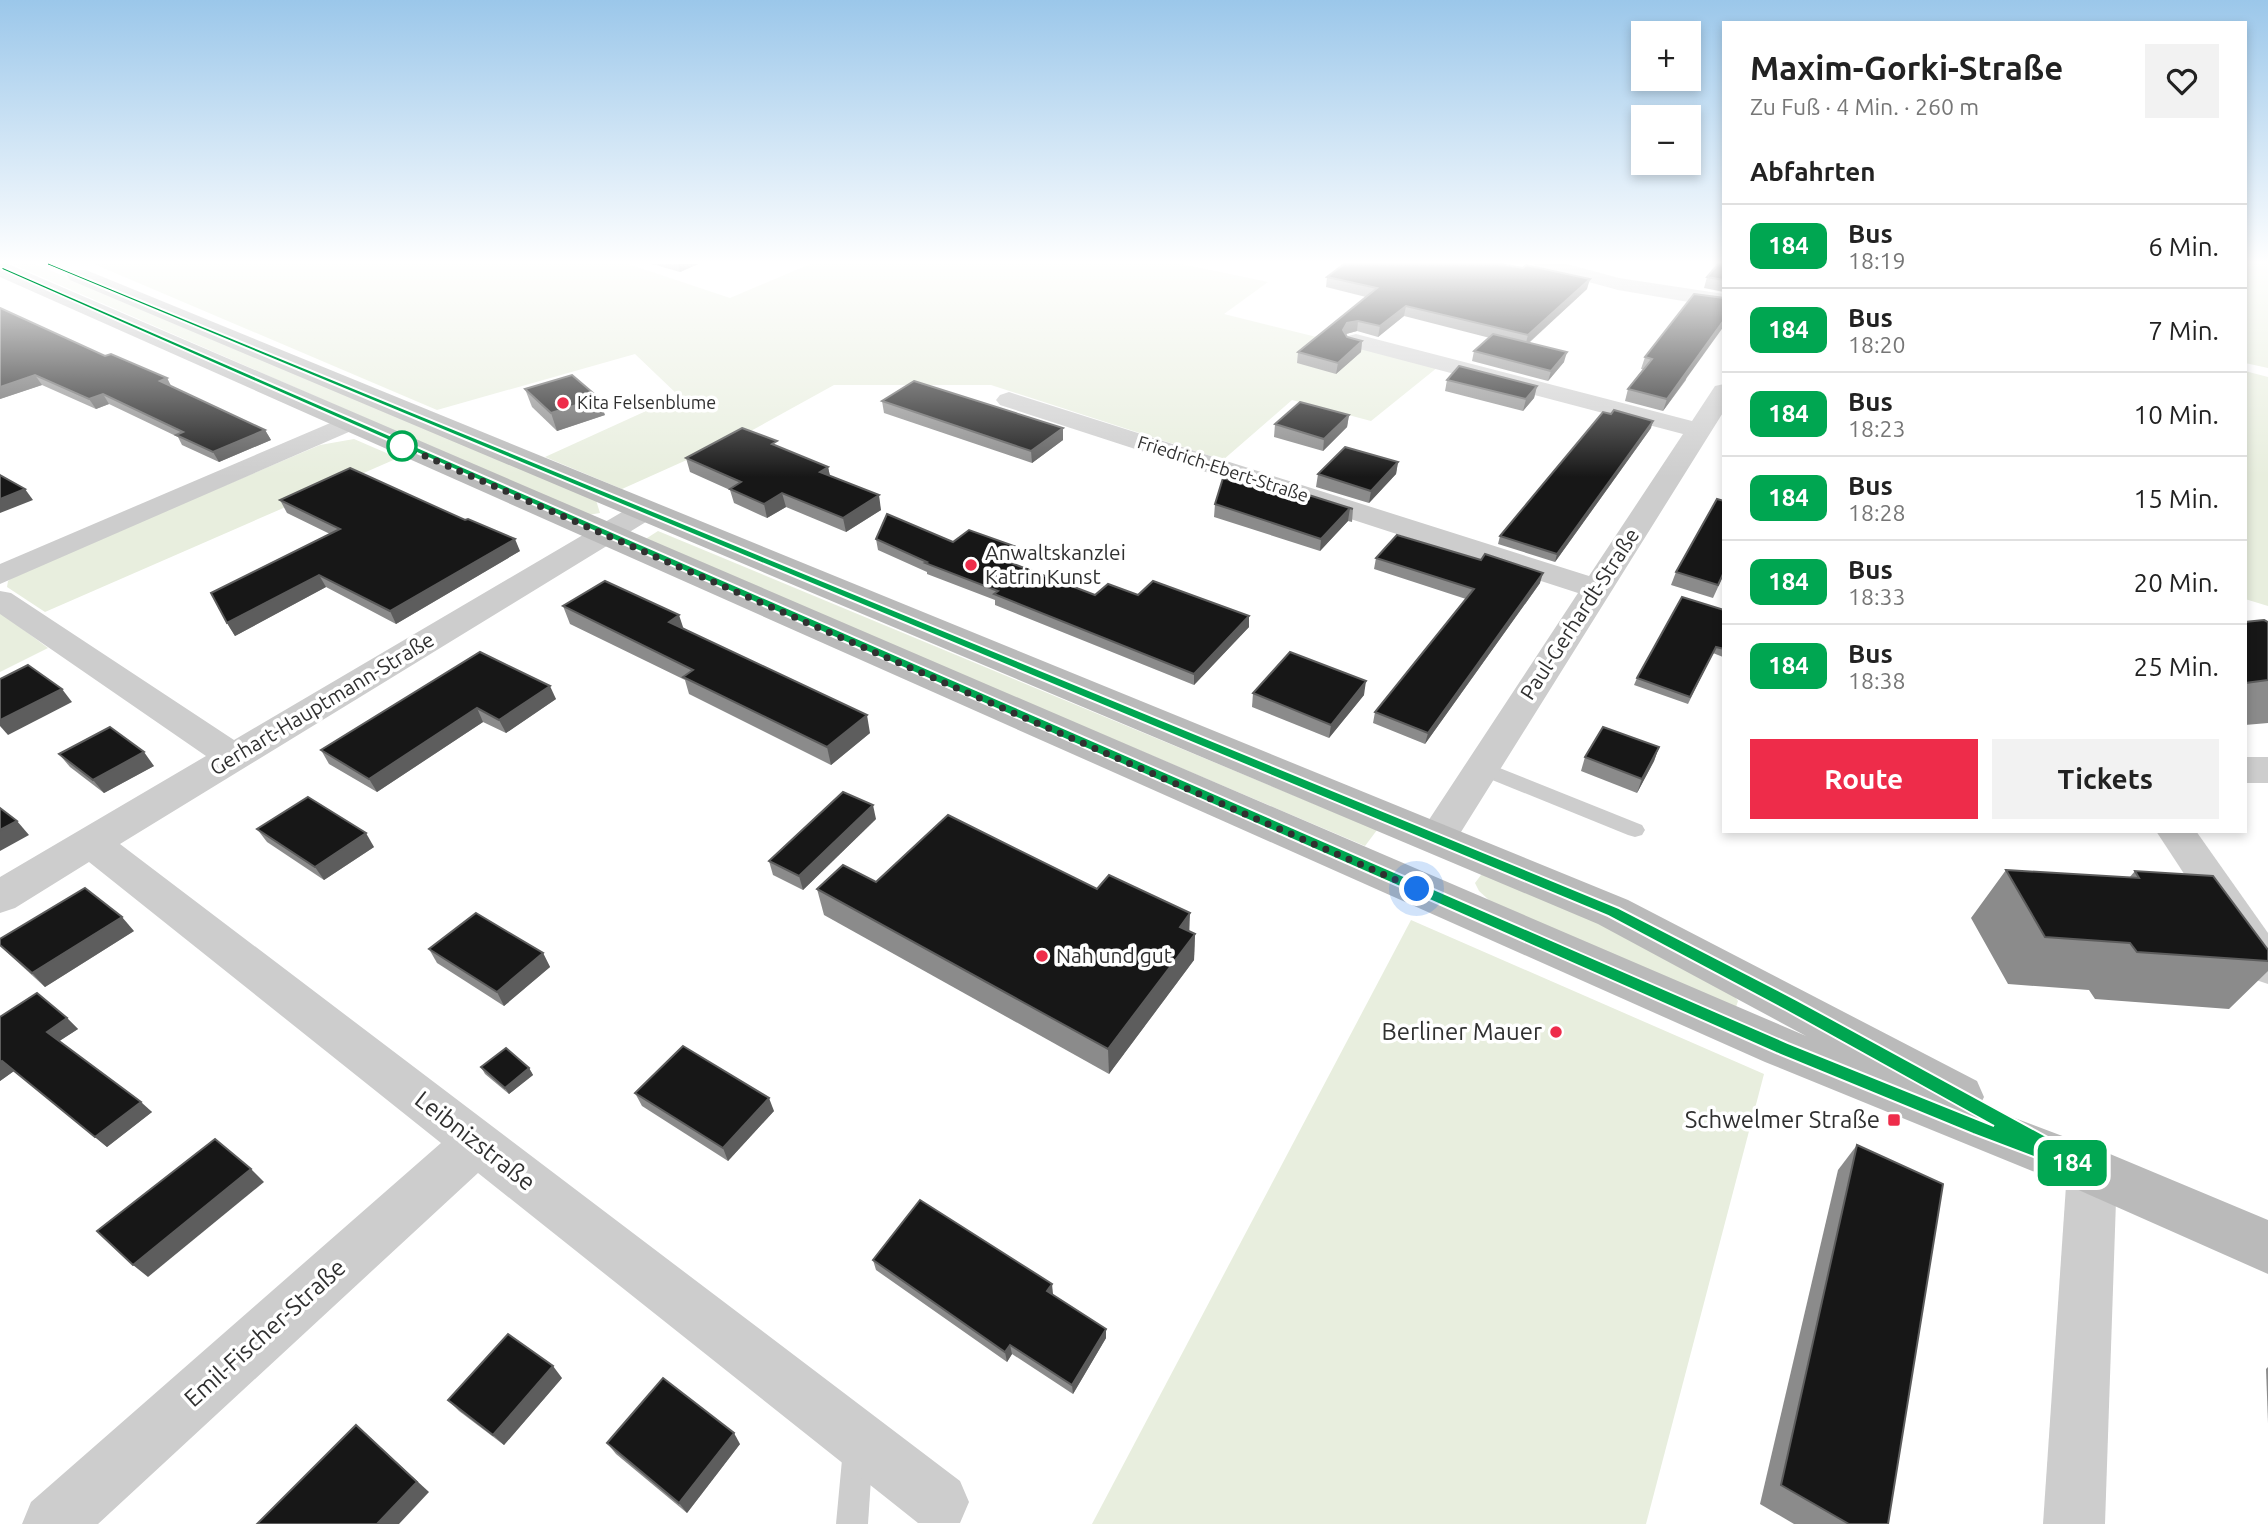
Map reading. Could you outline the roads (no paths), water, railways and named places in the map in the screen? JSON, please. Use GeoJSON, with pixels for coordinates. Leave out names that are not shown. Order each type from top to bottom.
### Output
{"type":"FeatureCollection","features":[{"type":"Feature","properties":{"kind":"main road"},"geometry":{"type":"LineString","coordinates":[[150,335],[1417,889],[1787,1027]]}},
{"type":"Feature","properties":{"kind":"main road"},"geometry":{"type":"LineString","coordinates":[[222,335],[1613,912],[1787,1027],[1979,1128],[2092,1171],[2268,1247]]}},
{"type":"Feature","properties":{"kind":"main road"},"geometry":{"type":"LineString","coordinates":[[1417,889],[1437,838]]}},
{"type":"Feature","properties":{"kind":"street"},"geometry":{"type":"LineString","coordinates":[[1356,341],[1697,430]]}},
{"type":"Feature","properties":{"kind":"street","name":"Paul-Gerhardt-Straße"},"geometry":{"type":"LineString","coordinates":[[1437,838],[1722,394]]}},
{"type":"Feature","properties":{"kind":"street","name":"Friedrich-Ebert-Straße"},"geometry":{"type":"LineString","coordinates":[[1009,400],[1597,589]]}},
{"type":"Feature","properties":{"kind":"street"},"geometry":{"type":"LineString","coordinates":[[0,575],[349,423]]}},
{"type":"Feature","properties":{"kind":"street","name":"Gerhart-Hauptmann-Straße"},"geometry":{"type":"LineString","coordinates":[[0,897],[644,511]]}},
{"type":"Feature","properties":{"kind":"street"},"geometry":{"type":"LineString","coordinates":[[0,600],[233,757]]}},
{"type":"Feature","properties":{"kind":"street"},"geometry":{"type":"LineString","coordinates":[[2247,769],[2268,770]]}},
{"type":"Feature","properties":{"kind":"street"},"geometry":{"type":"LineString","coordinates":[[2176,833],[2268,967]]}},
{"type":"Feature","properties":{"kind":"street","name":"Leibnizstraße"},"geometry":{"type":"LineString","coordinates":[[92,843],[939,1502]]}},
{"type":"Feature","properties":{"kind":"street","name":"Emil-Fischer-Straße"},"geometry":{"type":"LineString","coordinates":[[53,1524],[477,1142]]}},
{"type":"Feature","properties":{"kind":"street"},"geometry":{"type":"LineString","coordinates":[[2074,1524],[2092,1171]]}},
{"type":"Feature","properties":{"kind":"lane"},"geometry":{"type":"LineString","coordinates":[[1482,768],[1635,830]]}},
{"type":"Feature","properties":{"kind":"lane"},"geometry":{"type":"LineString","coordinates":[[852,1524],[859,1439]]}},
{"type":"Feature","properties":{"kind":"place","name":"Kita Felsenblume"},"geometry":{"type":"Point","coordinates":[563,403]}},
{"type":"Feature","properties":{"kind":"place","name":"Anwaltskanzlei Katrin Kunst"},"geometry":{"type":"Point","coordinates":[971,565]}},
{"type":"Feature","properties":{"kind":"place","name":"Nah und gut"},"geometry":{"type":"Point","coordinates":[1042,956]}},
{"type":"Feature","properties":{"kind":"place","name":"Berliner Mauer"},"geometry":{"type":"Point","coordinates":[1556,1032]}},
{"type":"Feature","properties":{"kind":"place","name":"Schwelmer Straße"},"geometry":{"type":"Point","coordinates":[1894,1120]}}]}
